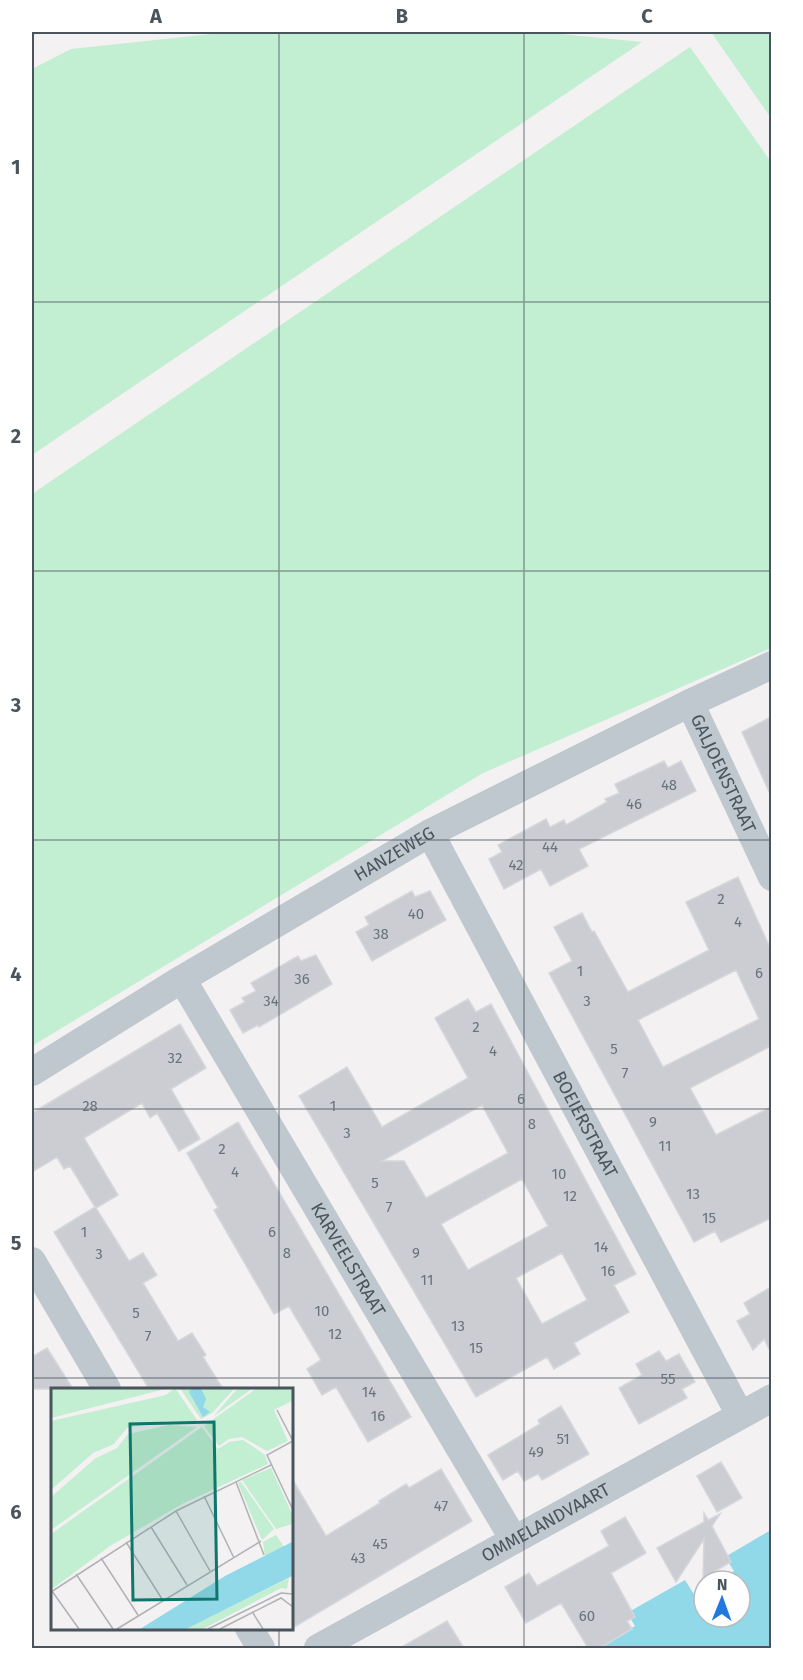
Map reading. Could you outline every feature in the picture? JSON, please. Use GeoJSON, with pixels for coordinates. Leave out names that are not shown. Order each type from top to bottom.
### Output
{"type":"FeatureCollection","features":[{"type":"Feature","properties":{"kind":"street","name":"HANZEWEG"},"geometry":{"type":"LineString","coordinates":[[32,1072],[182,979],[430,833],[771,665]]}},
{"type":"Feature","properties":{"kind":"street","name":"GALJOENSTRAAT"},"geometry":{"type":"LineString","coordinates":[[690,703],[771,877]]}},
{"type":"Feature","properties":{"kind":"street","name":"BOEIERSTRAAT"},"geometry":{"type":"LineString","coordinates":[[430,833],[740,1415]]}},
{"type":"Feature","properties":{"kind":"street","name":"KARVEELSTRAAT"},"geometry":{"type":"LineString","coordinates":[[182,979],[514,1540]]}},
{"type":"Feature","properties":{"kind":"street"},"geometry":{"type":"LineString","coordinates":[[32,1261],[106,1388]]}},
{"type":"Feature","properties":{"kind":"street","name":"OMMELANDVAART"},"geometry":{"type":"LineString","coordinates":[[318,1648],[771,1398]]}},
{"type":"Feature","properties":{"kind":"street"},"geometry":{"type":"LineString","coordinates":[[250,1629],[261,1648]]}},
{"type":"Feature","properties":{"kind":"green space"},"geometry":{"type":"Polygon","coordinates":[[[231,32],[541,32],[642,42],[32,455],[32,69],[71,49],[231,32]]]}},
{"type":"Feature","properties":{"kind":"green space"},"geometry":{"type":"Polygon","coordinates":[[[711,32],[771,32],[771,118],[711,32]]]}},
{"type":"Feature","properties":{"kind":"green space"},"geometry":{"type":"Polygon","coordinates":[[[690,47],[771,162],[771,648],[483,773],[32,1046],[32,494],[690,47]]]}},
{"type":"Feature","properties":{"kind":"water"},"geometry":{"type":"Polygon","coordinates":[[[771,1530],[771,1648],[598,1648],[635,1626],[627,1613],[685,1580],[692,1591],[692,1629],[752,1629],[752,1569],[733,1569],[725,1557],[771,1530]]]}},
{"type":"Feature","properties":{"kind":"building"},"geometry":{"type":"Polygon","coordinates":[[[771,717],[771,796],[742,732],[771,717]]]}},
{"type":"Feature","properties":{"kind":"building"},"geometry":{"type":"Polygon","coordinates":[[[664,761],[668,768],[681,761],[696,791],[579,849],[588,866],[550,886],[541,869],[504,889],[489,859],[502,852],[498,845],[546,819],[550,827],[564,820],[566,825],[607,802],[605,799],[619,793],[615,784],[664,761]]]}},
{"type":"Feature","properties":{"kind":"building"},"geometry":{"type":"Polygon","coordinates":[[[738,877],[771,950],[771,1046],[690,1088],[716,1135],[771,1107],[771,1218],[721,1242],[715,1231],[694,1242],[549,973],[572,961],[554,927],[582,913],[628,992],[709,950],[686,902],[738,877]],[[736,970],[638,1020],[663,1067],[759,1019],[736,970]]]}},
{"type":"Feature","properties":{"kind":"building"},"geometry":{"type":"Polygon","coordinates":[[[412,891],[415,897],[430,891],[446,920],[372,961],[356,932],[369,925],[365,917],[412,891]]]}},
{"type":"Feature","properties":{"kind":"building"},"geometry":{"type":"Polygon","coordinates":[[[316,955],[332,984],[259,1027],[258,1025],[243,1033],[230,1010],[245,1002],[242,998],[256,991],[251,983],[298,956],[301,961],[316,955]]]}},
{"type":"Feature","properties":{"kind":"building"},"geometry":{"type":"Polygon","coordinates":[[[468,999],[476,1012],[491,1004],[636,1274],[614,1285],[629,1312],[574,1343],[580,1354],[554,1369],[547,1357],[476,1397],[299,1096],[347,1067],[382,1127],[468,1078],[435,1018],[468,999]],[[482,1105],[382,1161],[404,1161],[426,1198],[508,1153],[482,1105]],[[522,1179],[441,1224],[468,1270],[548,1226],[522,1179]],[[562,1253],[516,1278],[542,1324],[587,1300],[562,1253]]]}},
{"type":"Feature","properties":{"kind":"building"},"geometry":{"type":"Polygon","coordinates":[[[180,1024],[206,1068],[171,1089],[200,1139],[179,1151],[157,1113],[150,1118],[142,1103],[84,1138],[118,1195],[96,1208],[129,1261],[143,1253],[157,1275],[143,1283],[178,1341],[192,1333],[206,1355],[203,1357],[222,1388],[148,1388],[54,1232],[95,1207],[70,1166],[64,1169],[57,1157],[32,1172],[32,1113],[180,1024]]]}},
{"type":"Feature","properties":{"kind":"building"},"geometry":{"type":"Polygon","coordinates":[[[238,1122],[411,1417],[368,1442],[336,1387],[322,1395],[307,1369],[321,1360],[289,1306],[274,1314],[214,1210],[218,1208],[187,1153],[238,1122]]]}},
{"type":"Feature","properties":{"kind":"building"},"geometry":{"type":"Polygon","coordinates":[[[771,1287],[771,1353],[764,1339],[753,1350],[737,1321],[750,1314],[744,1303],[771,1287]]]}},
{"type":"Feature","properties":{"kind":"building"},"geometry":{"type":"Polygon","coordinates":[[[47,1348],[72,1388],[32,1389],[32,1357],[47,1348]]]}},
{"type":"Feature","properties":{"kind":"building"},"geometry":{"type":"Polygon","coordinates":[[[659,1351],[666,1361],[679,1354],[695,1382],[682,1389],[687,1398],[639,1424],[619,1388],[642,1375],[636,1364],[659,1351]]]}},
{"type":"Feature","properties":{"kind":"building"},"geometry":{"type":"Polygon","coordinates":[[[561,1406],[589,1454],[542,1480],[538,1474],[524,1481],[518,1471],[503,1480],[488,1455],[540,1424],[538,1420],[561,1406]]]}},
{"type":"Feature","properties":{"kind":"building"},"geometry":{"type":"Polygon","coordinates":[[[721,1462],[742,1498],[717,1512],[697,1476],[721,1462]]]}},
{"type":"Feature","properties":{"kind":"building"},"geometry":{"type":"Polygon","coordinates":[[[441,1469],[472,1521],[292,1628],[292,1479],[326,1536],[406,1484],[409,1488],[441,1469]]]}},
{"type":"Feature","properties":{"kind":"building"},"geometry":{"type":"Polygon","coordinates":[[[704,1513],[708,1520],[720,1514],[712,1526],[731,1562],[719,1569],[703,1569],[704,1539],[676,1582],[657,1548],[704,1522],[704,1513]]]}},
{"type":"Feature","properties":{"kind":"building"},"geometry":{"type":"Polygon","coordinates":[[[625,1517],[646,1553],[611,1573],[635,1617],[627,1621],[632,1629],[600,1648],[588,1648],[561,1603],[526,1623],[505,1587],[529,1573],[537,1586],[609,1546],[601,1531],[625,1517]]]}},
{"type":"Feature","properties":{"kind":"building"},"geometry":{"type":"Polygon","coordinates":[[[447,1621],[464,1648],[400,1648],[447,1621]]]}}]}
